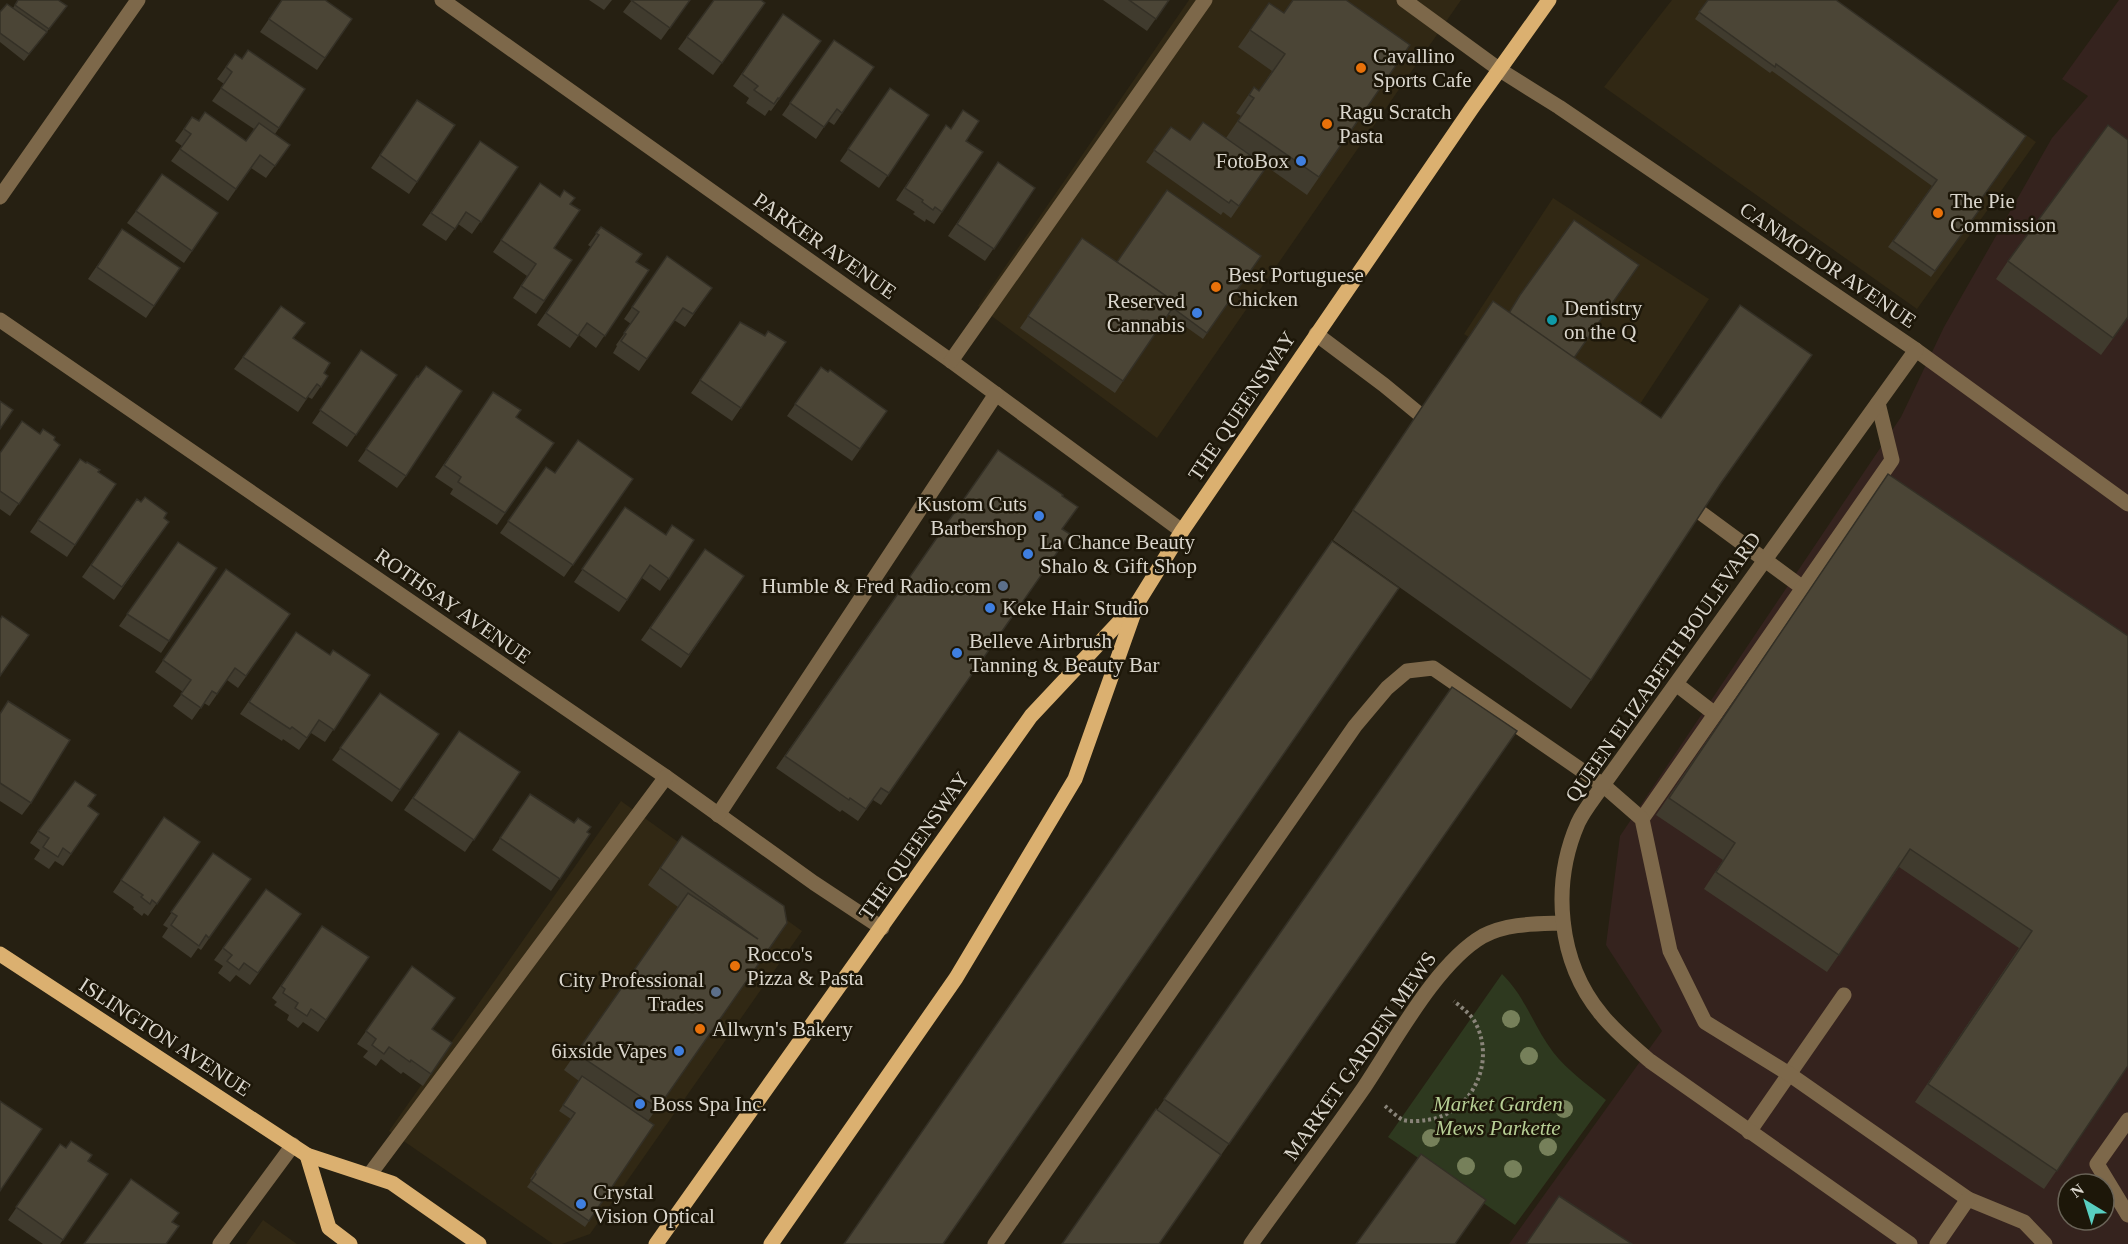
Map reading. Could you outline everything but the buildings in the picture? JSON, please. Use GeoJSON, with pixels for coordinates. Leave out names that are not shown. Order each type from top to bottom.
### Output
{"type":"FeatureCollection","features":[{"type":"Feature","properties":{"kind":"main road","name":"THE QUEENSWAY"},"geometry":{"type":"LineString","coordinates":[[656,1244],[1031,716],[1138,602],[1182,531],[1316,334],[1549,0]]}},
{"type":"Feature","properties":{"kind":"main road","name":"THE QUEENSWAY"},"geometry":{"type":"LineString","coordinates":[[771,1244],[956,978],[1075,779],[1138,602]]}},
{"type":"Feature","properties":{"kind":"main road","name":"ISLINGTON AVENUE"},"geometry":{"type":"LineString","coordinates":[[0,954],[307,1155],[392,1183],[479,1244]]}},
{"type":"Feature","properties":{"kind":"main road"},"geometry":{"type":"LineString","coordinates":[[307,1155],[329,1228],[350,1244]]}},
{"type":"Feature","properties":{"kind":"street"},"geometry":{"type":"LineString","coordinates":[[0,197],[138,0]]}},
{"type":"Feature","properties":{"kind":"street","name":"PARKER AVENUE"},"geometry":{"type":"LineString","coordinates":[[441,0],[951,361],[1182,531]]}},
{"type":"Feature","properties":{"kind":"street"},"geometry":{"type":"LineString","coordinates":[[951,361],[1205,0]]}},
{"type":"Feature","properties":{"kind":"street","name":"CANMOTOR AVENUE"},"geometry":{"type":"LineString","coordinates":[[1404,0],[1500,70],[1559,107],[1916,350],[2128,504]]}},
{"type":"Feature","properties":{"kind":"street","name":"ROTHSAY AVENUE"},"geometry":{"type":"LineString","coordinates":[[0,320],[882,928]]}},
{"type":"Feature","properties":{"kind":"street"},"geometry":{"type":"LineString","coordinates":[[1316,334],[1418,413]]}},
{"type":"Feature","properties":{"kind":"street","name":"QUEEN ELIZABETH BOULEVARD"},"geometry":{"type":"LineString","coordinates":[[1910,1244],[1650,1062],[1621,1036],[1600,1013],[1583,989],[1574,969],[1563,923],[1561,888],[1566,860],[1578,822],[1916,350]]}},
{"type":"Feature","properties":{"kind":"street"},"geometry":{"type":"LineString","coordinates":[[718,815],[996,394]]}},
{"type":"Feature","properties":{"kind":"street"},"geometry":{"type":"LineString","coordinates":[[1642,819],[1892,460],[1878,403]]}},
{"type":"Feature","properties":{"kind":"street"},"geometry":{"type":"LineString","coordinates":[[1701,513],[1803,588]]}},
{"type":"Feature","properties":{"kind":"street"},"geometry":{"type":"LineString","coordinates":[[996,1244],[1355,726],[1388,688],[1407,671],[1433,668],[1603,785],[1642,819],[1670,951],[1705,1022],[1789,1074],[1968,1199],[2024,1222],[2045,1244]]}},
{"type":"Feature","properties":{"kind":"street"},"geometry":{"type":"LineString","coordinates":[[1676,684],[1715,714]]}},
{"type":"Feature","properties":{"kind":"street"},"geometry":{"type":"LineString","coordinates":[[370,1174],[666,777]]}},
{"type":"Feature","properties":{"kind":"street","name":"MARKET GARDEN MEWS"},"geometry":{"type":"LineString","coordinates":[[1251,1244],[1362,1089],[1434,983],[1457,955],[1483,937],[1508,926],[1563,923]]}},
{"type":"Feature","properties":{"kind":"street"},"geometry":{"type":"LineString","coordinates":[[1749,1132],[1844,995]]}},
{"type":"Feature","properties":{"kind":"street"},"geometry":{"type":"LineString","coordinates":[[2128,1120],[2097,1164],[2128,1215]]}},
{"type":"Feature","properties":{"kind":"street"},"geometry":{"type":"LineString","coordinates":[[220,1244],[293,1145]]}},
{"type":"Feature","properties":{"kind":"street"},"geometry":{"type":"LineString","coordinates":[[1937,1244],[1968,1199]]}},
{"type":"Feature","properties":{"kind":"path"},"geometry":{"type":"LineString","coordinates":[[1362,1089],[1403,1120],[1413,1121],[1433,1119],[1451,1112],[1472,1092],[1483,1065],[1481,1036],[1473,1018],[1434,983]]}},
{"type":"Feature","properties":{"kind":"shaded area"},"geometry":{"type":"Polygon","coordinates":[[[1189,0],[1461,0],[1157,438],[978,306],[1189,0]]]}},
{"type":"Feature","properties":{"kind":"shaded area"},"geometry":{"type":"Polygon","coordinates":[[[1672,0],[1834,0],[2036,142],[1917,309],[1604,87],[1672,0]]]}},
{"type":"Feature","properties":{"kind":"shaded area"},"geometry":{"type":"Polygon","coordinates":[[[2119,0],[2128,0],[2128,1244],[1509,1244],[1662,1031],[1606,945],[1620,836],[1901,417],[1944,327],[2052,138],[2088,96],[2062,79],[2119,0]]]}},
{"type":"Feature","properties":{"kind":"shaded area"},"geometry":{"type":"Polygon","coordinates":[[[1553,198],[1709,299],[1619,436],[1464,334],[1553,198]]]}},
{"type":"Feature","properties":{"kind":"shaded area"},"geometry":{"type":"Polygon","coordinates":[[[621,801],[802,931],[590,1234],[562,1244],[553,1244],[389,1131],[621,801]]]}},
{"type":"Feature","properties":{"kind":"shaded area"},"geometry":{"type":"Polygon","coordinates":[[[263,1220],[297,1244],[246,1244],[263,1220]]]}},
{"type":"Feature","properties":{"kind":"green space","name":"Market Garden Mews Parkette"},"geometry":{"type":"Polygon","coordinates":[[[1502,974],[1517,992],[1553,1052],[1572,1072],[1606,1100],[1515,1225],[1388,1137],[1502,974]]]}},
{"type":"Feature","properties":{"kind":"place","name":"Cavallino Sports Cafe"},"geometry":{"type":"Point","coordinates":[1361,68]}},
{"type":"Feature","properties":{"kind":"place","name":"Ragu Scratch Pasta"},"geometry":{"type":"Point","coordinates":[1327,124]}},
{"type":"Feature","properties":{"kind":"place","name":"FotoBox"},"geometry":{"type":"Point","coordinates":[1301,161]}},
{"type":"Feature","properties":{"kind":"place","name":"The Pie Commission"},"geometry":{"type":"Point","coordinates":[1938,213]}},
{"type":"Feature","properties":{"kind":"place","name":"Best Portuguese Chicken"},"geometry":{"type":"Point","coordinates":[1216,287]}},
{"type":"Feature","properties":{"kind":"place","name":"Reserved Cannabis"},"geometry":{"type":"Point","coordinates":[1197,313]}},
{"type":"Feature","properties":{"kind":"place","name":"Dentistry on the Q"},"geometry":{"type":"Point","coordinates":[1552,320]}},
{"type":"Feature","properties":{"kind":"place","name":"Kustom Cuts Barbershop"},"geometry":{"type":"Point","coordinates":[1039,516]}},
{"type":"Feature","properties":{"kind":"place","name":"La Chance Beauty Shalo & Gift Shop"},"geometry":{"type":"Point","coordinates":[1028,554]}},
{"type":"Feature","properties":{"kind":"place","name":"Humble & Fred Radio.com"},"geometry":{"type":"Point","coordinates":[1003,586]}},
{"type":"Feature","properties":{"kind":"place","name":"Keke Hair Studio"},"geometry":{"type":"Point","coordinates":[990,608]}},
{"type":"Feature","properties":{"kind":"place","name":"Belleve Airbrush Tanning & Beauty Bar"},"geometry":{"type":"Point","coordinates":[957,653]}},
{"type":"Feature","properties":{"kind":"place","name":"Rocco's Pizza & Pasta"},"geometry":{"type":"Point","coordinates":[735,966]}},
{"type":"Feature","properties":{"kind":"place","name":"City Professional Trades"},"geometry":{"type":"Point","coordinates":[716,992]}},
{"type":"Feature","properties":{"kind":"place","name":"Allwyn's Bakery"},"geometry":{"type":"Point","coordinates":[700,1029]}},
{"type":"Feature","properties":{"kind":"place","name":"6ixside Vapes"},"geometry":{"type":"Point","coordinates":[679,1051]}},
{"type":"Feature","properties":{"kind":"place","name":"Boss Spa Inc."},"geometry":{"type":"Point","coordinates":[640,1104]}},
{"type":"Feature","properties":{"kind":"place","name":"Crystal Vision Optical"},"geometry":{"type":"Point","coordinates":[581,1204]}}]}
